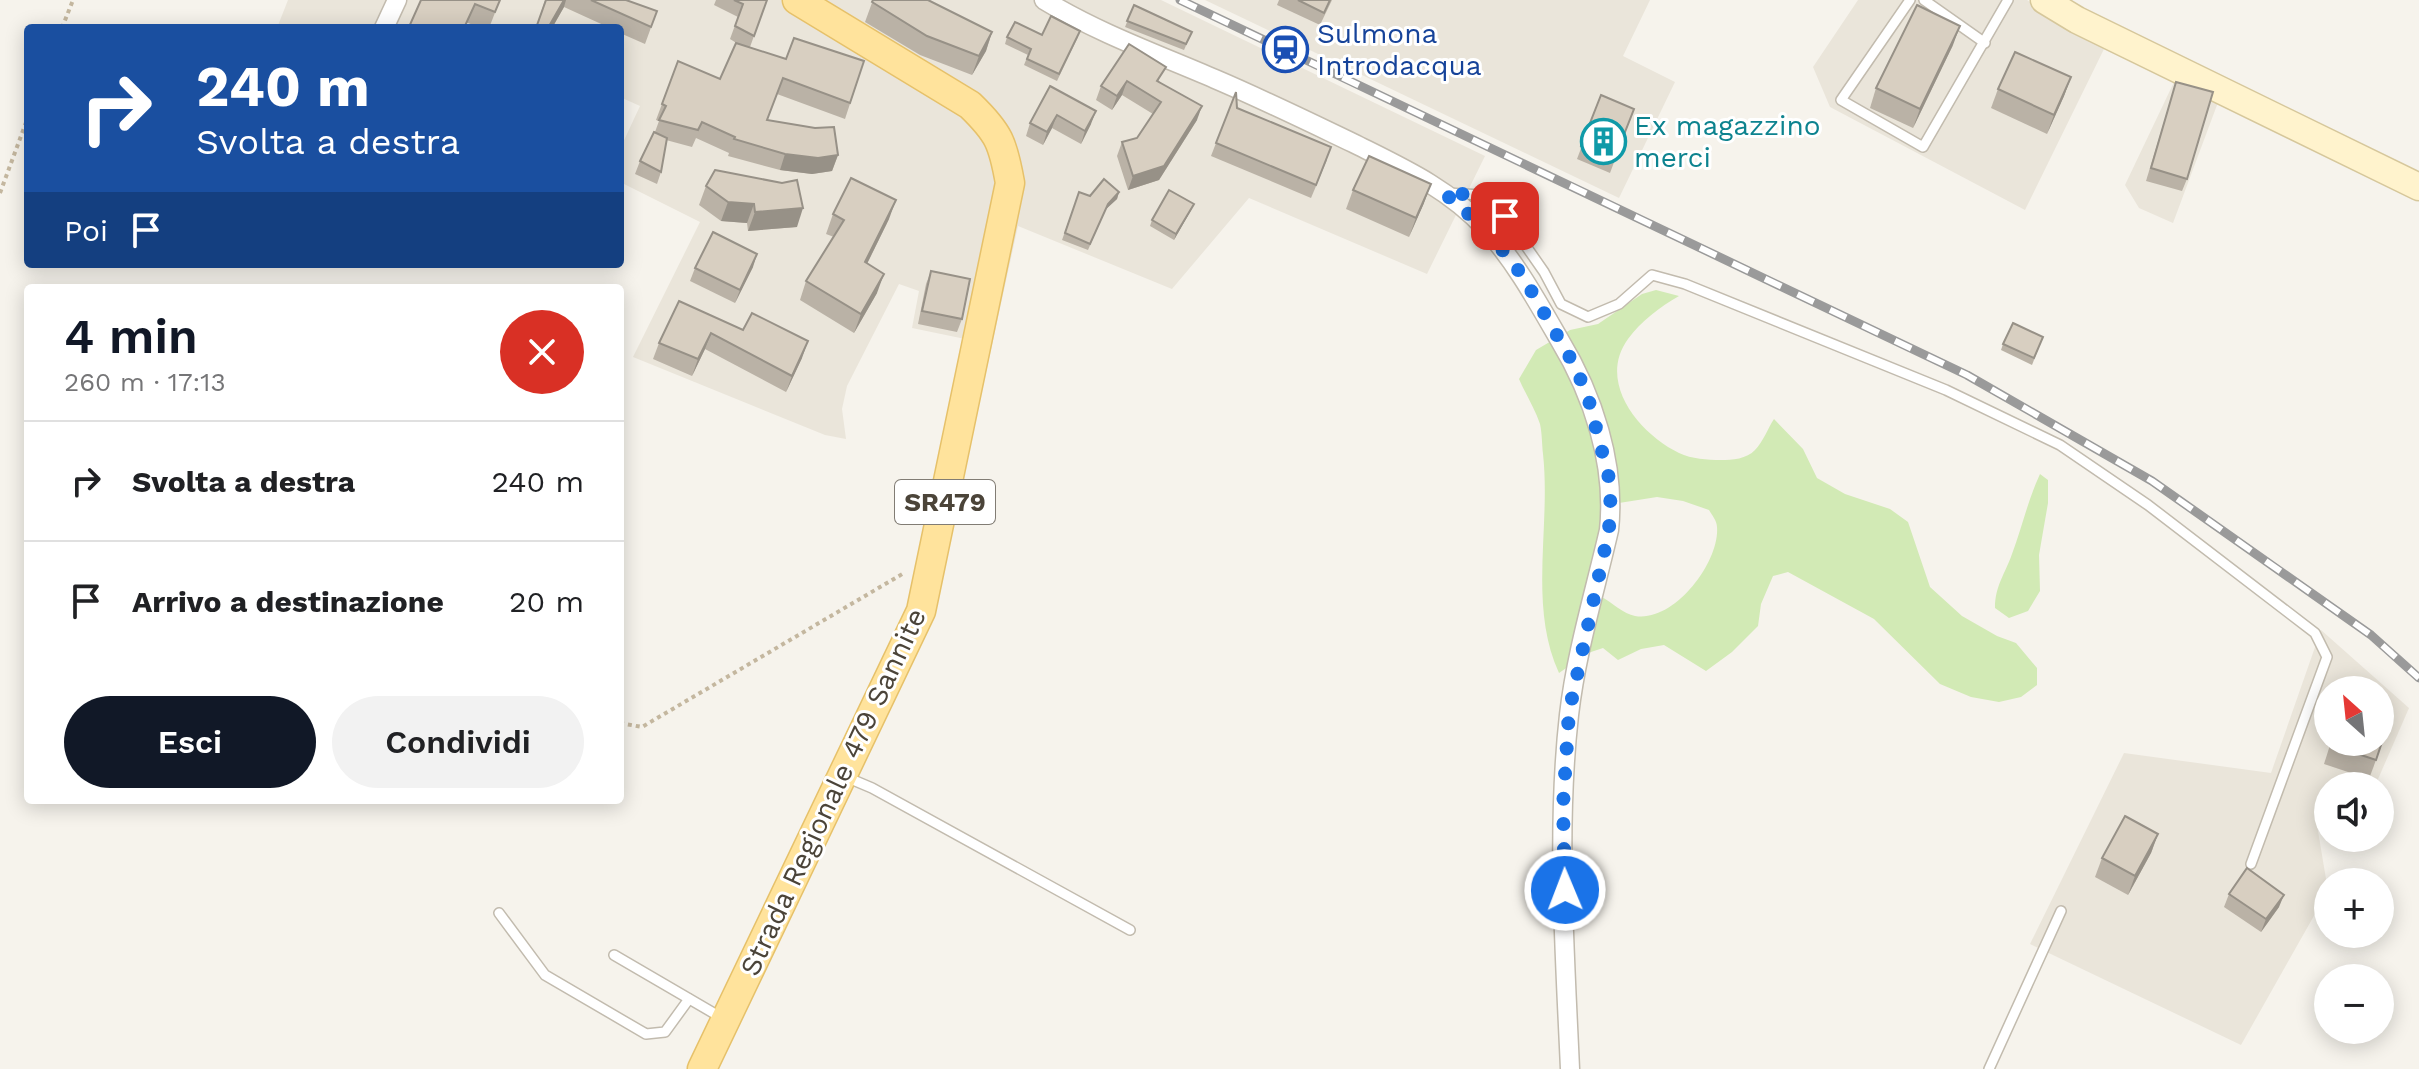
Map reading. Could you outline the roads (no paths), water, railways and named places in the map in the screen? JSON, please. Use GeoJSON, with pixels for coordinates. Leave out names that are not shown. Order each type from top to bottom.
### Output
{"type":"FeatureCollection","features":[{"type":"Feature","properties":{"kind":"main road","name":"Strada Regionale 479 Sannite"},"geometry":{"type":"LineString","coordinates":[[702,1069],[921,611],[1010,183],[1003,146],[988,123],[970,105],[797,0]]}},
{"type":"Feature","properties":{"kind":"main road"},"geometry":{"type":"LineString","coordinates":[[2044,0],[2077,20],[2419,187]]}},
{"type":"Feature","properties":{"kind":"street"},"geometry":{"type":"LineString","coordinates":[[386,24],[397,0]]}},
{"type":"Feature","properties":{"kind":"street"},"geometry":{"type":"LineString","coordinates":[[1044,0],[1083,24],[1280,108],[1421,177],[1486,229],[1522,275],[1576,368],[1589,401],[1611,486],[1609,530],[1569,712],[1564,777],[1570,1069]]}},
{"type":"Feature","properties":{"kind":"lane"},"geometry":{"type":"LineString","coordinates":[[1910,0],[1841,100],[1923,147],[2008,0]]}},
{"type":"Feature","properties":{"kind":"lane"},"geometry":{"type":"LineString","coordinates":[[1924,0],[1985,43]]}},
{"type":"Feature","properties":{"kind":"lane"},"geometry":{"type":"LineString","coordinates":[[1444,193],[1481,195],[1505,216],[1544,272],[1561,304],[1588,317],[1619,304],[1652,275],[1685,284],[1946,390],[2060,445],[2148,505],[2315,633],[2327,657],[2251,864]]}},
{"type":"Feature","properties":{"kind":"lane"},"geometry":{"type":"LineString","coordinates":[[843,775],[1130,930]]}},
{"type":"Feature","properties":{"kind":"lane"},"geometry":{"type":"LineString","coordinates":[[1989,1069],[2061,911]]}},
{"type":"Feature","properties":{"kind":"lane"},"geometry":{"type":"LineString","coordinates":[[499,913],[545,975],[646,1034],[665,1032],[689,999]]}},
{"type":"Feature","properties":{"kind":"lane"},"geometry":{"type":"LineString","coordinates":[[614,955],[725,1020]]}},
{"type":"Feature","properties":{"kind":"railway"},"geometry":{"type":"LineString","coordinates":[[1180,0],[1967,375],[2152,481],[2371,635],[2419,678]]}},
{"type":"Feature","properties":{"kind":"place","name":"Sulmona Introdacqua"},"geometry":{"type":"Point","coordinates":[1286,49]}},
{"type":"Feature","properties":{"kind":"place","name":"Ex magazzino merci"},"geometry":{"type":"Point","coordinates":[1603,141]}}]}
